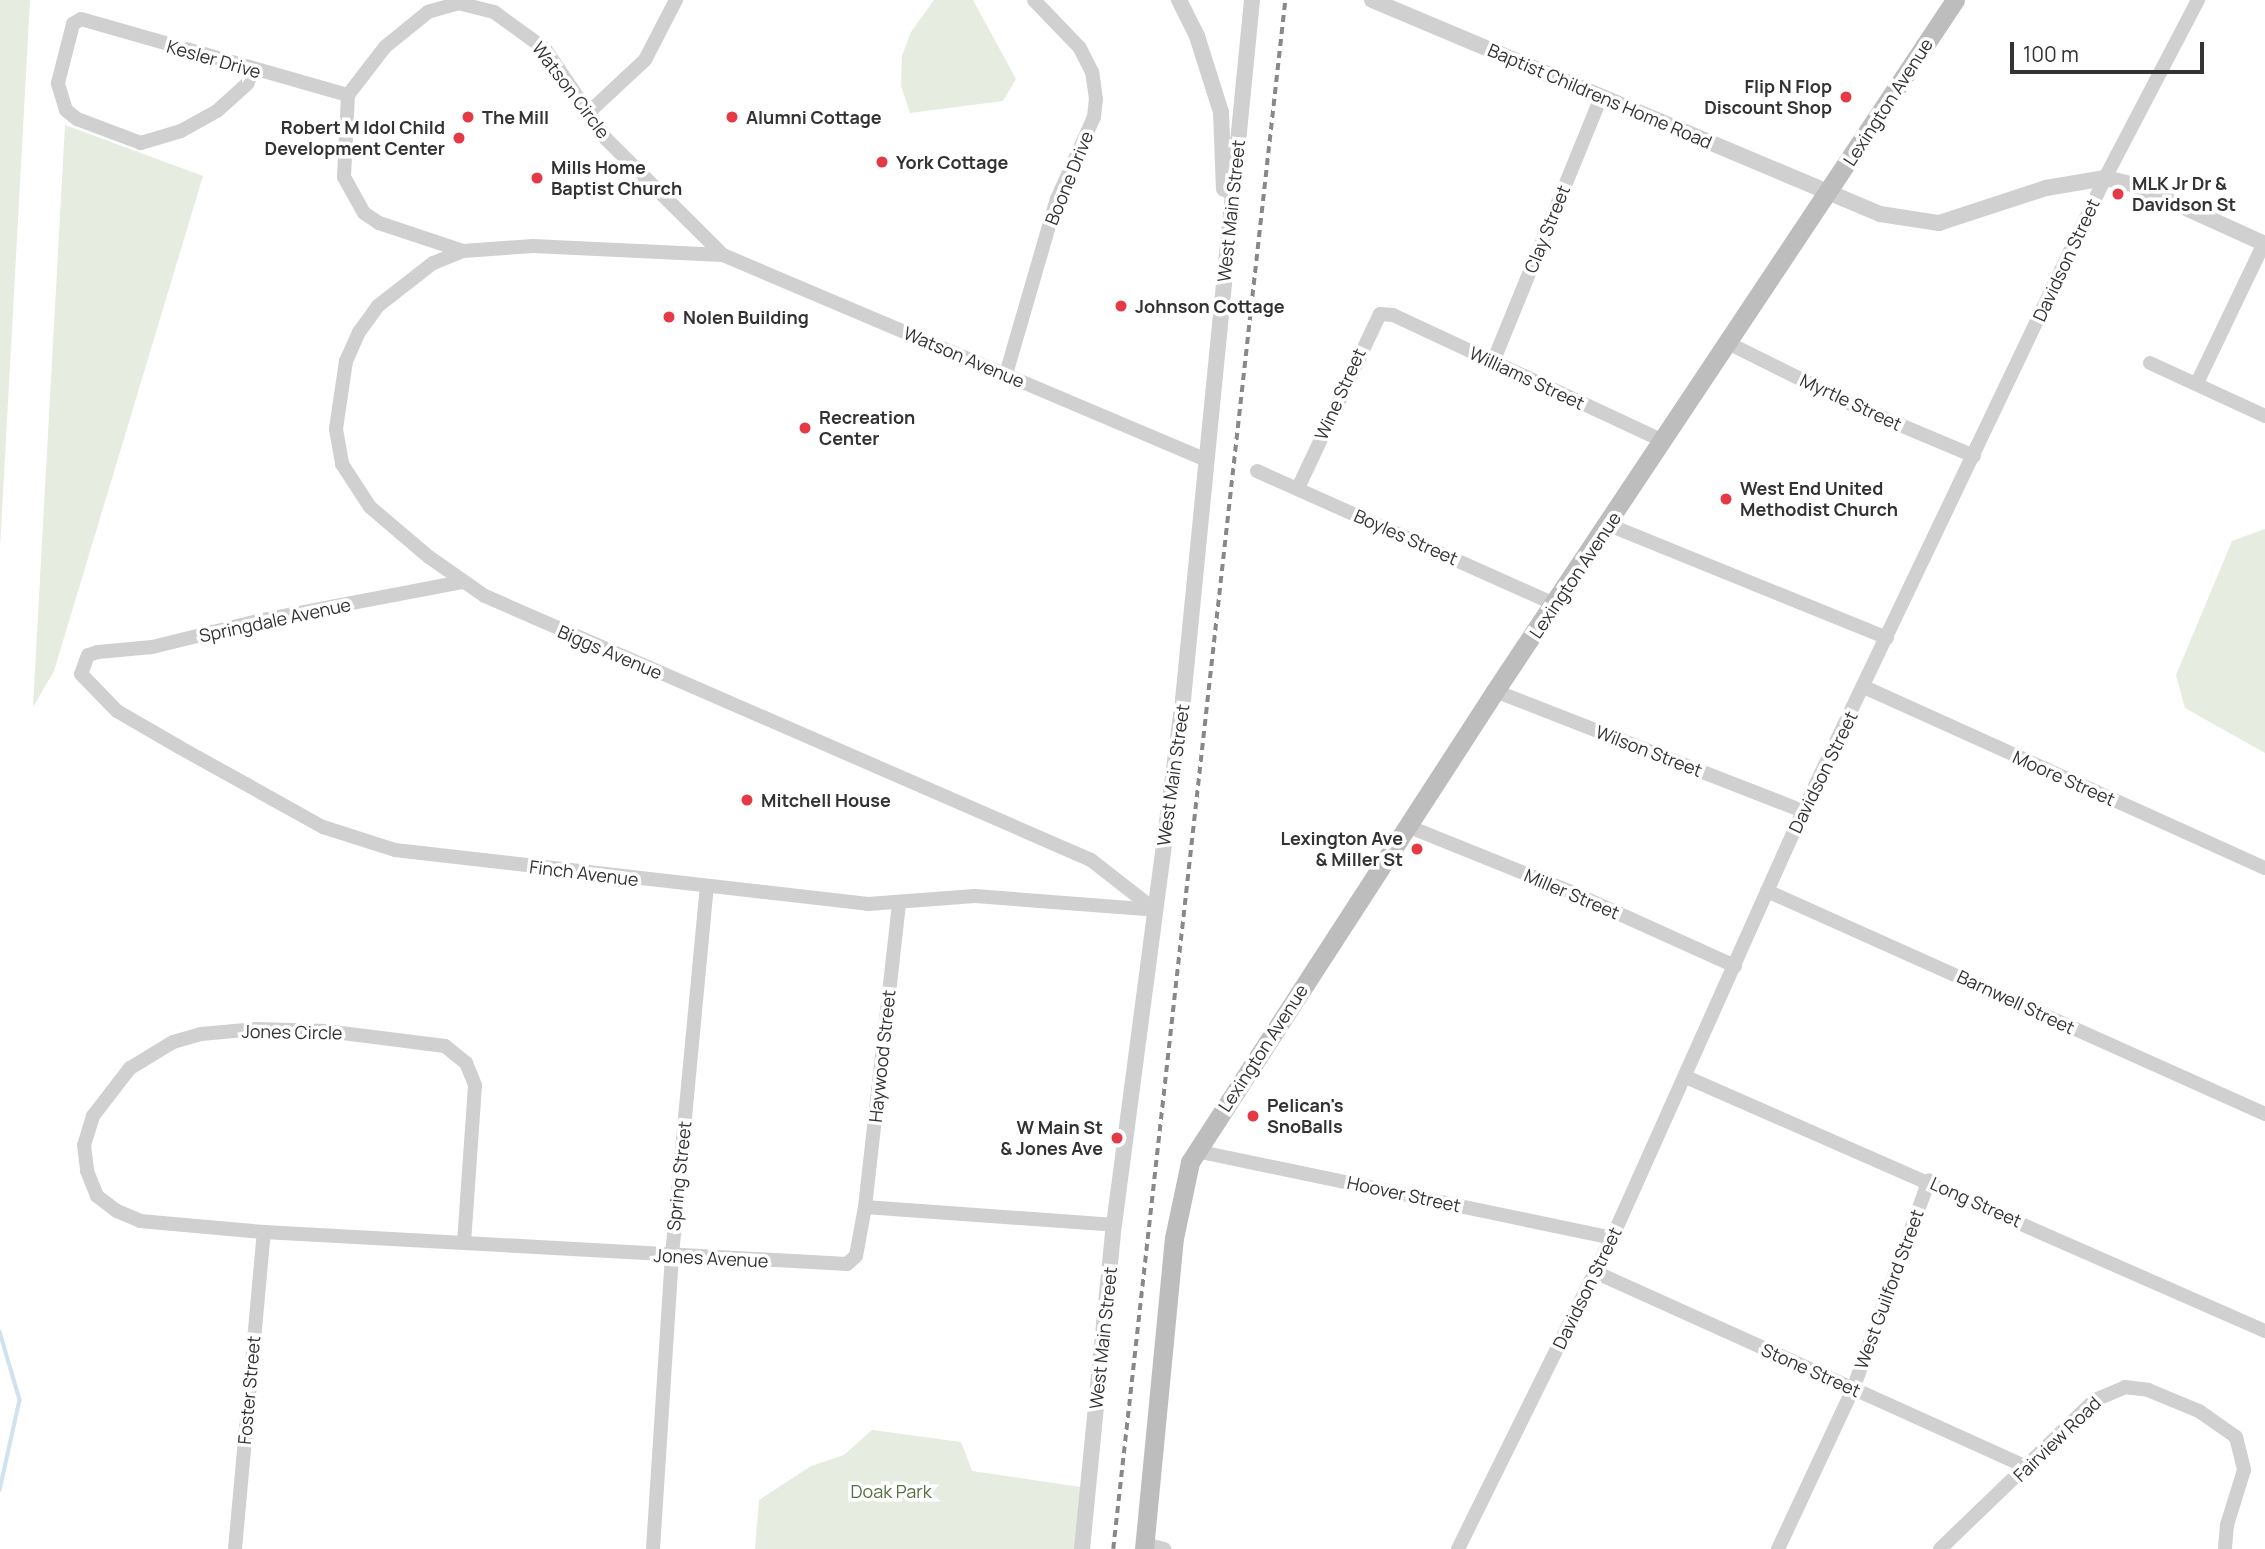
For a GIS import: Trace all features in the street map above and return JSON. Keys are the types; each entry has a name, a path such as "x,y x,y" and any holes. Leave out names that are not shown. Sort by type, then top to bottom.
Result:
{"main road":[{"name":"Lexington Avenue","path":"1196,1151 1495,691 1730,344 1955,0"},
{"path":"1144,1547 1174,1238 1184,1176 1196,1151"}],"street":[{"path":"587,114 645,60 676,0"},
{"name":"Boone Drive","path":"1006,374 1057,199 1094,117 1096,99 1092,72 1079,47 1034,0"},
{"path":"1179,0 1197,36 1221,112 1225,163 1221,306"},
{"name":"West Main Street","path":"1082,1549 1114,1225 1183,700 1252,0"},
{"name":"Baptist Childrens Home Road","path":"1372,0 1880,214 1939,223 2046,188 2105,178"},
{"name":"Davidson Street","path":"1458,1549 1612,1238 1803,811 1888,638 2105,178 2198,0"},
{"name":"Watson Circle","path":"348,95 385,47 428,12 459,2 497,6 545,49 606,139 723,255"},
{"name":"Kesler Drive","path":"253,71 247,84 217,111 181,131 141,144 124,140 78,119 66,110 58,83 73,24 81,19 253,71 348,95"},
{"path":"348,95 344,177 358,205 379,223 463,251 533,246 723,255"},
{"name":"Clay Street","path":"1493,362 1601,97"},
{"path":"2105,178 2135,185 2265,243 2197,383"},
{"name":"Biggs Avenue","path":"463,251 433,263 401,285 359,332 346,361 336,429 342,464 362,498 462,582 573,637 1091,860 1155,910"},
{"name":"Watson Avenue","path":"723,255 1205,458"},
{"name":"Wine Street","path":"1297,488 1371,324 1380,314 1393,315"},
{"name":"Williams Street","path":"1393,315 1662,441"},
{"name":"Myrtle Street","path":"1730,344 1856,406 1974,456"},
{"path":"2150,363 2265,416"},
{"name":"Boyles Street","path":"1257,471 1555,604"},
{"path":"1609,525 1888,638"},
{"name":"Springdale Avenue","path":"88,655 152,648 262,620 462,582"},
{"name":"Finch Avenue","path":"88,655 81,674 117,711 323,827 395,850 707,888 899,905 975,896 1155,910"},
{"name":"Moore Street","path":"1864,687 2265,868"},
{"name":"Wilson Street","path":"1495,691 1803,811"},
{"name":"Miller Street","path":"1407,826 1571,892 1735,966"},
{"name":"Spring Street","path":"653,1549 672,1255 707,888"},
{"name":"Barnwell Street","path":"1767,891 2265,1114"},
{"name":"Haywood Street","path":"865,1207 899,905"},
{"name":"Jones Circle","path":"264,1232 140,1221 117,1211 97,1196 87,1171 84,1145 93,1116 130,1068 173,1042 256,1029 409,1038 445,1046 466,1063 475,1085 464,1243"},
{"name":"Long Street","path":"1686,1077 1929,1181 2265,1331"},
{"name":"Hoover Street","path":"1196,1151 1612,1238"},
{"name":"West Guilford Street","path":"1778,1549 1853,1389 1929,1181"},
{"path":"865,1207 1114,1225"},
{"name":"Jones Avenue","path":"264,1232 847,1264 856,1256 865,1207"},
{"name":"Foster Street","path":"235,1549 264,1232"},
{"name":"Stone Street","path":"1595,1272 2028,1467"},
{"name":"Fairview Road","path":"1940,1549 2105,1393 2137,1388 2172,1399 2215,1419 2241,1447 2244,1470 2227,1525 2225,1549"},
{"path":"1144,1547 1164,1549"}],"green space":[{"path":"0,0 30,0 0,548"},
{"path":"934,0 973,0 1016,79 1003,101 910,113 901,86 902,56 911,32"},
{"path":"65,125 203,176 54,671 33,707"},
{"path":"2265,529 2265,753 2185,708 2176,675 2232,541"},
{"name":"Doak Park","path":"872,1430 961,1442 972,1471 1081,1487 1077,1549 755,1549 759,1500 811,1466 844,1455"}],"waterway":[{"path":"0,1332 20,1400 0,1490"}],"railway":[{"path":"1113,1549 1285,0"}],"place":[{"name":"Flip N Flop Discount Shop","path":"1846,97"},
{"name":"The Mill","path":"468,117"},
{"name":"Alumni Cottage","path":"732,117"},
{"name":"Robert M Idol Child Development Center","path":"459,138"},
{"name":"York Cottage","path":"882,162"},
{"name":"Mills Home Baptist Church","path":"537,178"},
{"name":"MLK Jr Dr & Davidson St","path":"2118,194"},
{"name":"Johnson Cottage","path":"1121,306"},
{"name":"Nolen Building","path":"669,317"},
{"name":"Recreation Center","path":"805,428"},
{"name":"West End United Methodist Church","path":"1726,499"},
{"name":"Mitchell House","path":"747,800"},
{"name":"Lexington Ave & Miller St","path":"1417,849"},
{"name":"Pelican's SnoBalls","path":"1253,1116"},
{"name":"W Main St & Jones Ave","path":"1117,1138"}]}
